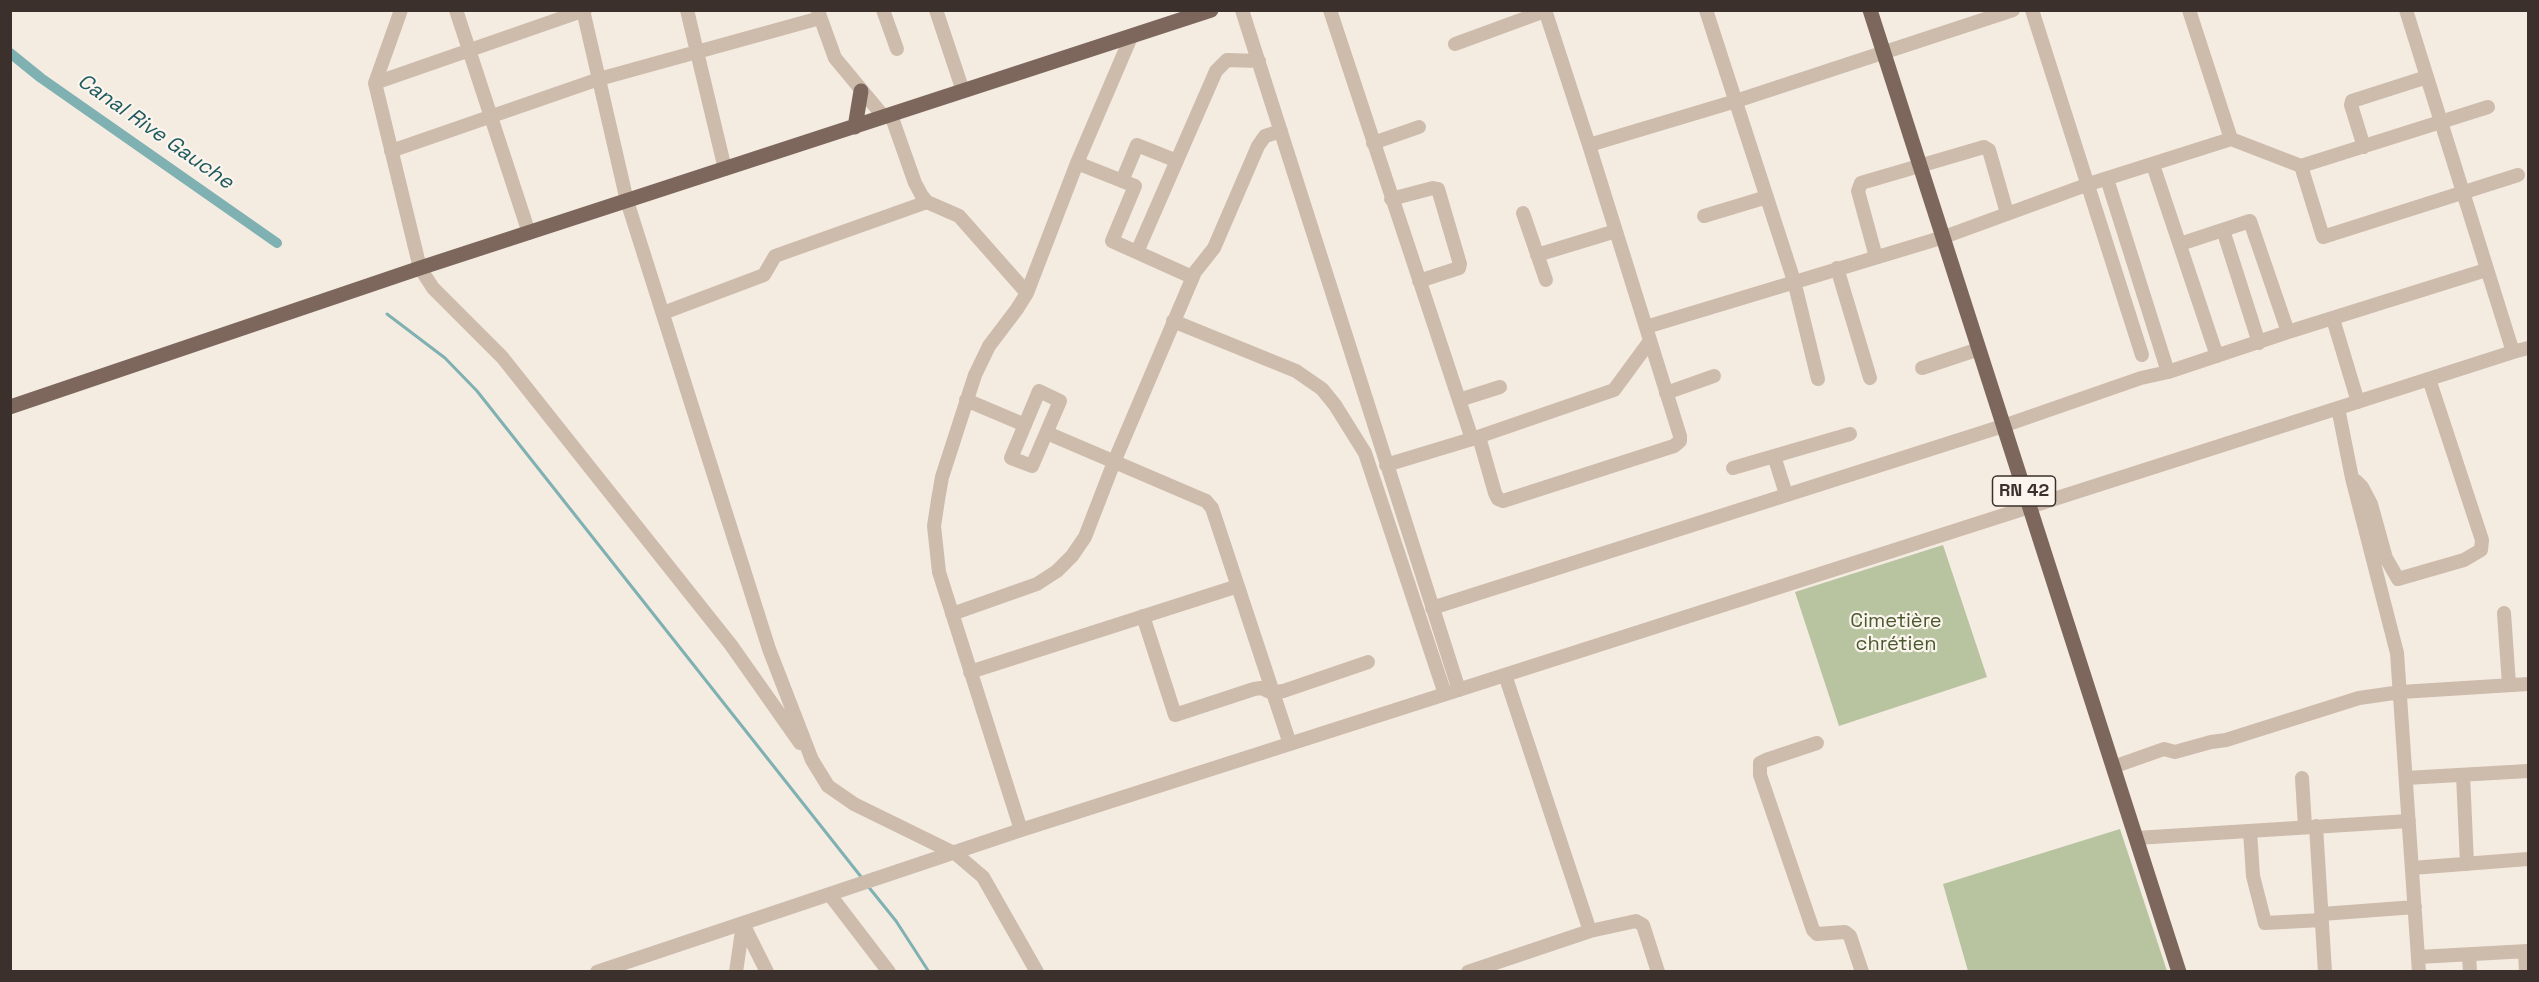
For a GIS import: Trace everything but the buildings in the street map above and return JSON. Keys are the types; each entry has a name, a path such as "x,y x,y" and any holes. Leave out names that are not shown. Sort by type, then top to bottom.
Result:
{"main road":[{"path":"10,407 420,268 1211,10"},
{"name":"RN 42","path":"1870,10 2179,972"},
{"path":"855,127 861,91"}],"street":[{"path":"401,10 375,83 420,268 433,288 502,357 709,617 812,759 828,786 854,804 956,854 983,877 1036,972"},
{"path":"456,10 529,233"},
{"path":"687,10 725,169"},
{"path":"883,10 897,49"},
{"path":"936,10 963,91"},
{"path":"1242,10 1459,690"},
{"path":"1330,10 1459,400 1495,493 1498,499 1503,501 1674,446 1680,441 1680,436 1545,11 1455,44"},
{"path":"1706,10 1794,281 1818,379"},
{"path":"1589,145 1736,101 2013,10"},
{"path":"2032,10 2142,355"},
{"path":"2189,10 2231,139"},
{"path":"2406,10 2513,352"},
{"path":"375,83 584,11 627,201 769,649 812,759"},
{"path":"391,151 599,79 696,53 819,14 835,58 861,91 887,116 918,190 927,202 959,216 1027,292"},
{"path":"1021,830 939,572 934,526 942,477 975,375 989,346 1027,292 1077,162 1131,37"},
{"path":"1137,252 1221,63 1227,60 1259,61"},
{"path":"2364,147 2351,105 2352,101 2427,76"},
{"path":"1646,327 1944,237 2089,184 2231,139 2301,166 2488,107"},
{"path":"1373,143 1419,127"},
{"path":"952,614 1037,584 1057,571 1072,556 1085,537 1192,277 1214,248 1258,146 1265,136 1281,131"},
{"path":"1122,181 1137,145 1177,161"},
{"path":"1876,257 1858,191 1861,183 1984,147 1989,150 2007,213"},
{"path":"1077,162 1135,186 1113,241 1192,277"},
{"path":"2153,165 2217,356"},
{"path":"2301,166 2323,237 2518,175"},
{"path":"2107,179 2168,372"},
{"path":"1391,199 1433,188 1438,189 1461,264 1459,268 1419,281"},
{"path":"1704,216 1767,197"},
{"path":"663,312 764,275 775,256 927,202"},
{"path":"1523,213 1546,280"},
{"path":"2180,244 2250,221 2288,332"},
{"path":"2223,230 2259,343"},
{"path":"1537,255 1616,231"},
{"path":"1837,268 1870,378"},
{"path":"1432,608 2003,426 2133,381 2168,372 2486,270"},
{"path":"2333,319 2358,402"},
{"path":"1173,321 1296,371 1311,379 1335,405 1365,453 1445,694"},
{"path":"1386,465 1475,438 1614,390 1650,341"},
{"path":"597,972 630,966 743,924 956,854 1021,830 2529,348"},
{"path":"1922,368 1979,349"},
{"path":"1666,393 1714,376"},
{"path":"2352,478 2362,487 2372,504 2386,558 2398,579 2463,560 2481,550 2482,540 2430,379"},
{"path":"1459,400 1500,387"},
{"path":"1039,392 1060,401 1032,466 1011,458 1025,425 1039,392"},
{"path":"966,400 1025,425"},
{"path":"2338,408 2352,478 2397,653 2418,964 2469,955 2527,952 2526,972"},
{"path":"1047,433 1206,501 1216,516 1290,744"},
{"path":"1733,468 1850,434"},
{"path":"1774,456 1786,494"},
{"path":"970,672 1238,586"},
{"path":"2504,612 2509,685"},
{"path":"1143,616 1175,715 1254,689 1261,688 1272,693 1283,692 1368,662"},
{"path":"1505,675 1590,931"},
{"path":"2113,767 2164,749 2175,752 2226,740 2359,698 2401,692 2529,684"},
{"path":"1816,743 1766,760 1761,763 1760,775 1813,930 1817,934 1845,932 1850,936 1862,972"},
{"path":"2406,778 2529,771"},
{"path":"2463,775 2467,864"},
{"path":"2302,778 2322,917 2325,972"},
{"path":"2136,838 2409,821"},
{"path":"2250,831 2253,876 2265,923 2415,907"},
{"path":"2412,868 2529,859"},
{"path":"830,896 889,972"},
{"path":"1468,972 1590,931 1636,921 1643,925 1658,972"},
{"path":"735,972 743,924"},
{"path":"743,924 767,972"},
{"path":"2469,955 2470,972"}],"green space":[{"name":"Cimetière chrétien","path":"1943,545 1987,677 1839,726 1795,592"},
{"path":"2120,829 2167,971 1968,971 1943,884"}],"waterway":[{"name":"Canal Rive Gauche","path":"10,53 41,78 277,243"},
{"path":"387,314 445,358 477,391 862,878"},
{"path":"867,885 896,921 929,972"}]}
